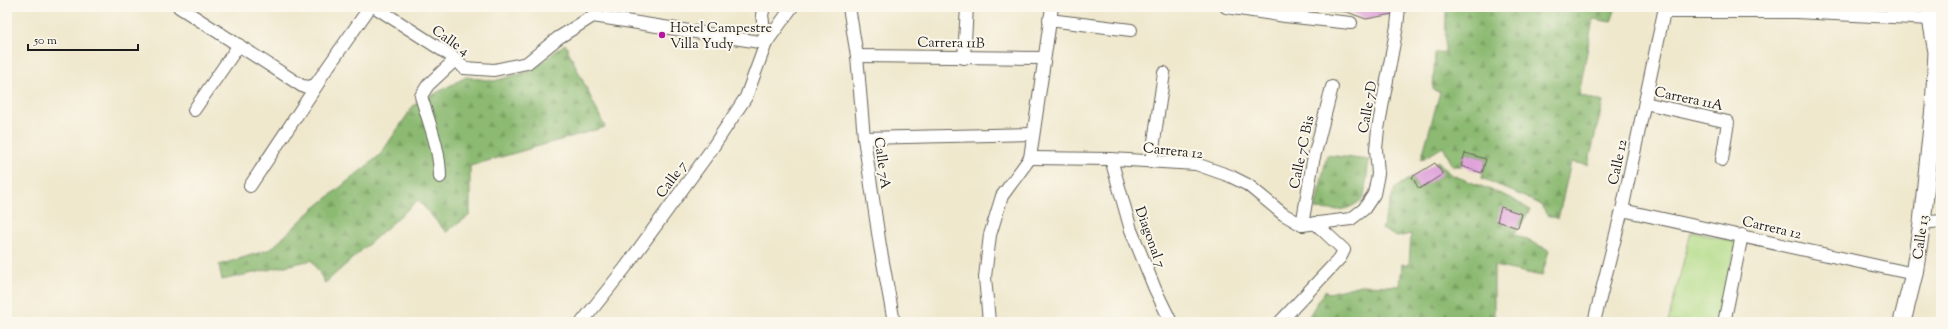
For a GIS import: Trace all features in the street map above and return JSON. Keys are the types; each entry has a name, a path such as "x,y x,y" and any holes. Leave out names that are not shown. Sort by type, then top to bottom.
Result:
{"main road":[{"name":"Calle 13","path":"1902,322 1914,274 1938,106 1939,52 1934,21"}],"street":[{"path":"179,7 302,86 310,87 316,84 370,7"},
{"path":"250,186 370,7"},
{"name":"Calle 4","path":"375,7 456,59 464,68 494,70 527,63 558,38 593,16 766,43"},
{"path":"764,7 762,15 766,43"},
{"path":"766,43 792,7"},
{"name":"Calle 7A","path":"849,7 857,56 864,138 880,246 894,322"},
{"path":"964,58 967,7"},
{"path":"989,322 985,278 990,235 1002,196 1030,158 1052,7"},
{"path":"1226,7 1285,12 1351,23"},
{"name":"Calle 7D","path":"1315,223 1351,219 1364,208 1374,194 1378,174 1376,150 1378,129 1397,26 1399,7"},
{"path":"1665,10 1796,12 1934,21"},
{"name":"Calle 12","path":"1594,322 1622,210 1665,10"},
{"path":"1050,20 1131,30"},
{"name":"Calle 7","path":"582,322 625,268 711,150 746,97 766,43"},
{"path":"194,110 239,45"},
{"name":"Carrera 11B","path":"857,56 1044,58"},
{"path":"440,177 440,163 421,96 428,85 456,59"},
{"path":"1151,162 1164,73"},
{"name":"Calle 7C Bis","path":"1302,225 1313,161 1332,87"},
{"name":"Carrera 11A","path":"1645,103 1728,122 1722,160"},
{"path":"864,138 1033,134"},
{"name":"Carrera 12","path":"1030,158 1111,159 1196,164 1230,176 1248,185 1283,214 1302,225"},
{"name":"Diagonal 7","path":"1111,159 1131,230 1155,289 1171,322"},
{"name":"Carrera 12","path":"1622,210 1914,274"},
{"path":"1922,223 1941,220"},
{"path":"1280,322 1340,258 1344,250 1315,223 1302,225"},
{"path":"1725,318 1742,236"}],"green space":[{"path":"1446,7 1535,7 1556,13 1557,7 1616,7 1611,22 1593,19 1579,95 1603,102 1588,165 1571,162 1558,219 1547,215 1540,204 1482,178 1486,159 1465,153 1461,166 1453,166 1443,147 1421,160 1440,92 1433,90 1435,53 1445,52"},
{"path":"565,44 605,127 470,166 470,215 446,232 418,200 325,283 312,260 222,280 219,265 271,249 311,211 380,155 414,105 466,77 494,81 531,71"},
{"path":"1327,155 1369,160 1364,198 1352,206 1341,210 1315,209"},
{"path":"1438,161 1450,174 1511,198 1530,210 1514,234 1549,250 1542,276 1494,266 1494,322 1415,322 1388,318 1387,322 1343,322 1326,318 1325,322 1305,322 1325,291 1329,293 1361,285 1400,286 1402,264 1409,265 1411,234 1397,237 1382,229 1395,188 1412,177 1419,189 1442,174 1435,163"},
{"path":"1691,232 1737,242 1716,322 1668,322"}],"building":[{"path":"1304,7 1397,7 1398,13 1366,19 1347,12"},
{"path":"1465,153 1486,159 1482,173 1461,166"},
{"path":"1435,163 1443,174 1419,189 1412,177"},
{"path":"1501,207 1522,214 1518,228 1497,221"}],"place":[{"name":"Hotel Campestre Villa Yudy","path":"662,35"}]}
